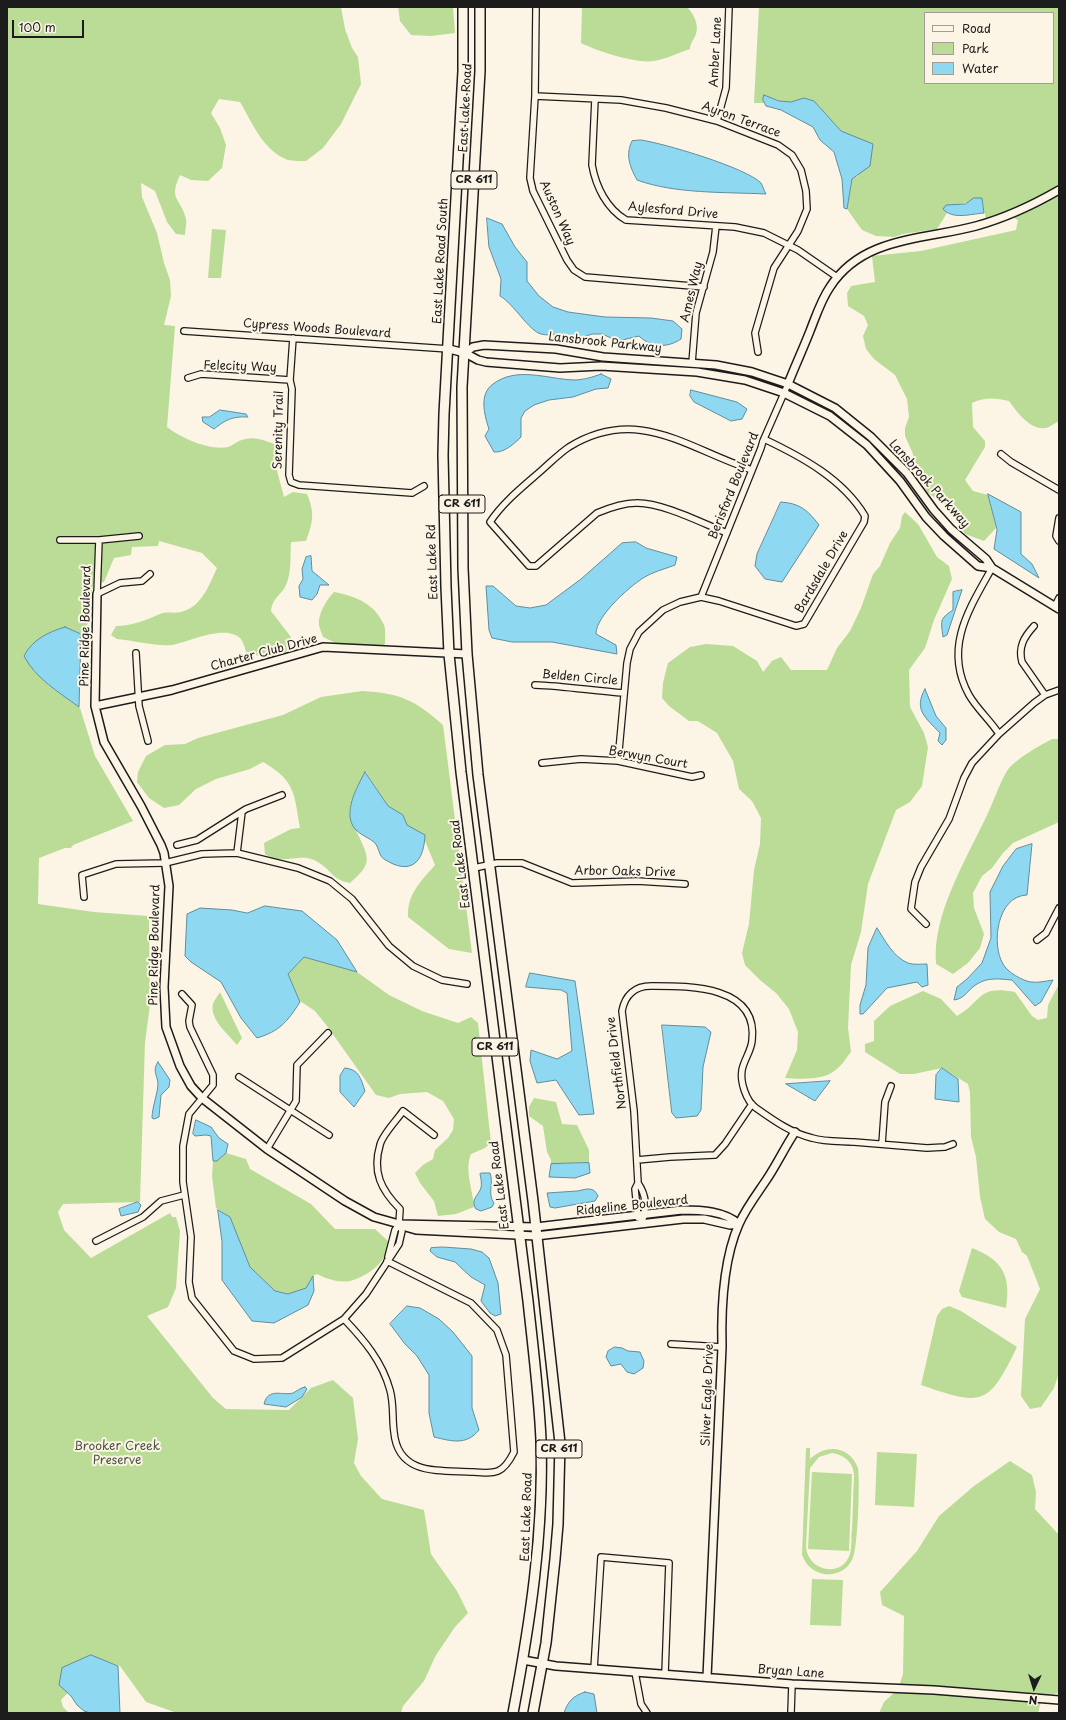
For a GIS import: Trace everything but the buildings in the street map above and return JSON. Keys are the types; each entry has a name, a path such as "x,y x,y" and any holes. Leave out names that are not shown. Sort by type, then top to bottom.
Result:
{"main road":[{"name":"East Lake Road South","path":"449,349 463,71 464,7"},
{"name":"East Lake Road","path":"465,353 480,71 480,7"},
{"name":"East Lake Rd","path":"449,349 443,455 445,566 449,654"},
{"name":"CR 611","path":"465,353 462,387 462,534 467,654 478,775 536,1231 560,1442 558,1524 546,1643 533,1713"},
{"name":"East Lake Road","path":"449,654 536,1376 541,1441 538,1554 533,1600 513,1713"}],"street":[{"name":"Auston Way","path":"536,7 535,96 530,178 533,191 567,260 574,270 585,277 704,287"},
{"name":"Amber Lane","path":"717,121 726,88 729,7"},
{"name":"Ayron Terrace","path":"535,96 621,100 666,108 717,121 778,145 792,155 801,170 806,191 807,209 798,231 774,268 755,333 758,352"},
{"name":"Aylesford Drive","path":"595,99 592,165 594,174 608,206 615,214 626,220 735,227 764,233 812,259 837,277"},
{"path":"788,384 818,309 830,287 837,277 858,258 883,245 906,239 962,230 996,220 1034,204 1059,190"},
{"name":"Ames Way","path":"692,363 696,313 713,252 716,226"},
{"name":"Cypress Woods Boulevard","path":"184,331 449,349"},
{"name":"Serenity Trail","path":"293,338 290,380 292,389 289,475 292,482 299,485 412,493 424,486"},
{"name":"Lansbrook Parkway","path":"992,568 986,559 951,529 934,510 907,473 871,437 835,408 788,384 740,369 692,363 603,356 556,349 484,345 473,347 465,353 478,360 486,362 560,368 601,366 711,374 756,383 784,393 830,416 867,445 900,481 926,516 944,536 978,566 992,568 1057,607"},
{"path":"449,349 465,353"},
{"name":"Felecity Way","path":"188,378 201,374 290,380"},
{"name":"Berisford Boulevard","path":"702,597 764,439 788,384"},
{"path":"727,533 653,504 630,503 609,508 597,513 536,566 529,566 490,522 507,501 567,448 595,434 617,429 652,431 752,470"},
{"name":"Bardsdale Drive","path":"618,761 624,692 630,649 638,632 663,610 680,602 702,597 796,626 804,624 864,522 865,516 848,494 819,468 764,439"},
{"path":"1001,454 1011,462 1059,490"},
{"path":"1059,518 1056,536 1059,541"},
{"path":"60,540 99,540 138,536"},
{"name":"Pine Ridge Boulevard","path":"99,540 95,706 104,742 161,844 169,886 164,987 166,1027 180,1066 191,1086 202,1098 267,1149 345,1201 374,1217 416,1230 536,1231"},
{"path":"992,568 967,614 959,640 958,655 962,679 970,696 999,734"},
{"path":"97,594 120,583 142,581 150,574"},
{"path":"1057,607 1059,598"},
{"path":"1034,626 1022,645 1020,657 1045,695"},
{"name":"Charter Club Drive","path":"95,706 172,690 323,647 467,654"},
{"path":"136,654 140,696 139,706 148,741"},
{"name":"Belden Circle","path":"535,685 565,686 588,690 624,692"},
{"path":"926,924 911,909 915,882 949,819 964,778 972,763 999,734 1045,695 1059,690"},
{"name":"Berwyn Court","path":"542,763 581,759 618,761 692,777 701,774"},
{"path":"177,845 197,840 242,812 282,795"},
{"path":"237,853 242,812"},
{"path":"84,897 82,874 116,864 165,863 202,854 237,853 298,868 330,881 352,899 389,946 413,966 442,980 467,984"},
{"name":"Arbor Oaks Drive","path":"474,868 490,866 497,863 522,863 572,883 637,881 685,884"},
{"path":"1037,940 1046,933 1059,908"},
{"name":"Northfield Drive","path":"641,1224 637,1215 635,1189 638,1183 634,1111 622,1011 626,999 631,992 644,986 664,986 719,992 735,999 748,1012 752,1030 752,1042 742,1070 743,1087 752,1104 786,1128 812,1139 927,1148 945,1147 953,1144"},
{"path":"182,994 192,1005 189,1021 190,1027 213,1075 213,1085 187,1120 182,1168 190,1237 189,1282 192,1298 234,1351 254,1359 282,1358 344,1319 366,1294 399,1244 402,1231 399,1224 400,1209 388,1197 379,1182 378,1160 380,1144 403,1111 434,1135"},
{"path":"267,1149 296,1101 297,1065 328,1034"},
{"path":"239,1077 329,1135"},
{"path":"882,1144 885,1102 891,1086"},
{"path":"637,1160 670,1156 715,1154 725,1144 752,1104"},
{"name":"Silver Eagle Drive","path":"707,1677 722,1347 721,1304 729,1261 739,1224 757,1192 795,1132"},
{"name":"Northfield Drive","path":"638,1183 644,1191 645,1214 641,1224"},
{"path":"96,1241 143,1217 161,1201 184,1195"},
{"name":"Ridgeline Boulevard","path":"536,1231 637,1215 682,1210 705,1210 732,1217 739,1224"},
{"name":"Ridgeline Boulevard","path":"536,1231 641,1224 683,1219 704,1220 730,1225 739,1224"},
{"path":"344,1319 366,1343 381,1366 390,1390 396,1447 403,1458 425,1469 491,1474 502,1470 514,1452 506,1355 497,1330 471,1303 387,1261"},
{"path":"671,1344 722,1347"},
{"path":"594,1669 601,1557 669,1562 665,1674"},
{"name":"Bryan Lane","path":"523,1660 556,1666 792,1684 934,1690 1059,1700"},
{"path":"635,1672 639,1698 647,1713"},
{"path":"791,1713 792,1684"}],"green space":[{"name":"Brooker Creek Preserve","path":"7,7 341,7 345,29 352,48 358,57 361,84 341,124 323,148 306,161 288,160 279,156 259,135 240,102 219,99 211,113 220,128 226,145 222,168 208,181 191,180 180,175 175,189 175,194 186,219 185,235 176,234 167,222 155,191 141,183 142,197 157,233 164,263 170,280 171,296 164,325 175,326 167,427 196,443 213,447 228,447 249,438 267,441 277,445 278,462 276,467 284,497 293,492 307,494 312,512 312,523 306,541 291,542 289,576 285,587 274,601 271,611 291,637 288,649 280,656 268,657 246,652 240,638 233,634 225,633 206,635 172,645 117,639 111,635 116,626 133,624 163,613 178,613 188,609 200,600 208,588 217,568 202,553 159,541 158,546 132,547 131,555 114,558 104,582 93,584 89,622 81,634 65,627 47,634 33,670 48,684 80,708 95,756 133,821 73,845 71,848 65,848 39,858 38,904 94,912 148,916 149,921 150,1005 145,1042 140,1202 63,1204 58,1212 64,1230 91,1258 170,1213 172,1217 176,1217 180,1231 176,1288 168,1307 147,1316 213,1398 226,1409 289,1410 311,1388 333,1380 353,1398 358,1439 354,1463 361,1476 382,1499 424,1510 431,1554 457,1591 468,1613 455,1627 436,1655 424,1681 403,1706 401,1713 177,1713 146,1702 120,1666 100,1659 61,1700 63,1707 69,1713 7,1713"},
{"path":"398,7 453,7 455,33 431,36 411,35 400,21"},
{"path":"582,7 687,7 695,20 697,31 690,49 654,61 637,61 627,59 597,50 581,43"},
{"path":"759,7 1059,7 1059,187 1033,201 986,220 982,198 943,209 947,213 937,229 903,234 894,237 876,236 862,230 847,209 852,179 858,176 853,137 841,131 814,101 804,98 791,102 779,101 773,98 763,100 764,103 754,103"},
{"path":"1059,193 1059,421 1048,427 1039,428 1024,419 1009,401 990,399 972,403 973,427 985,441 985,447 965,480 973,491 988,495 996,528 984,541 965,534 955,516 944,504 927,492 913,463 913,454 905,436 905,428 909,417 907,399 895,375 874,359 866,349 863,336 868,325 864,316 848,306 847,293 851,286 875,282 872,256 921,251 1016,230 1018,220 1012,217"},
{"path":"212,229 226,230 221,278 208,278"},
{"path":"905,512 918,524 937,557 949,566 952,579 934,620 925,648 909,670 910,707 924,733 928,747 922,786 910,802 896,810 868,884 861,932 851,965 848,1028 851,1052 834,1072 828,1075 814,1078 785,1078 797,1050 798,1032 789,1009 776,993 745,965 742,953 749,924 754,870 760,844 761,818 752,801 739,789 733,761 717,733 698,721 689,721 669,706 662,698 663,683 668,663 690,647 706,644 733,646 757,661 763,672 772,661 781,657 791,670 827,670 837,648 850,631 861,608 873,574 880,566 890,543 900,528 902,516"},
{"path":"334,592 350,596 370,606 385,627 385,644 380,648 342,646 323,637 319,626 321,611"},
{"path":"362,691 387,694 406,699 424,709 443,725 472,953 449,949 408,917 408,909 412,895 420,882 435,865 425,841 425,835 407,825 403,815 388,806 366,772 355,793 351,805 350,815 364,847 367,859 363,869 350,883 334,876 324,866 314,860 308,858 277,859 265,854 264,843 291,829 300,828 292,789 282,776 263,762 250,769 216,779 196,789 179,805 164,808 149,798 137,782 138,772 146,756 165,745 185,744 198,738 283,715 321,697"},
{"path":"1052,739 1059,739 1059,822 1013,843 1003,853 992,868 982,876 973,893 974,908 984,934 980,948 968,963 953,974 936,964 936,945 939,926 952,888 990,810 1001,781 1007,771 1021,757"},
{"path":"304,957 357,972 389,995 422,1011 458,1023 471,1017 478,1023 491,1143 485,1148 471,1154 469,1160 468,1167 474,1207 456,1214 438,1216 434,1201 420,1183 415,1173 423,1165 433,1159 435,1150 448,1138 453,1130 454,1119 443,1101 427,1092 400,1094 389,1098 376,1095 315,1011 300,1001 288,974"},
{"path":"1059,984 1059,1373 1054,1388 1041,1407 1030,1409 1021,1396 1025,1319 1040,1289 1027,1256 1022,1252 1016,1239 999,1232 985,1219 980,1197 976,1157 971,1137 970,1092 968,1084 942,1068 914,1074 900,1074 865,1052 865,1044 874,1041 874,1021 890,1006 923,991 941,999 957,1016 987,993 1003,990 1015,992 1032,1016 1038,1020 1047,1018 1048,1005"},
{"path":"220,992 242,1038 237,1045 220,1026 214,1015 213,1004"},
{"path":"534,1098 556,1102 562,1124 577,1125 589,1150 589,1163 551,1164 551,1160 547,1152 543,1126 529,1116 529,1107"},
{"path":"226,1153 246,1159 250,1169 311,1204 335,1229 375,1229 389,1242 388,1249 381,1262 364,1276 350,1281 333,1280 317,1274 313,1276 306,1288 288,1294 275,1291 250,1267 230,1217 216,1208 212,1176 213,1161 217,1161"},
{"path":"972,1248 991,1258 1002,1270 1006,1278 1007,1287 1006,1308 962,1297 959,1291"},
{"path":"949,1306 961,1311 1017,1347 998,1381 990,1391 981,1396 971,1398 958,1396 921,1385 937,1316 942,1309"},
{"path":"806,1448 810,1448 810,1459 816,1454 830,1449 844,1451 854,1461 858,1468 859,1475 856,1543 852,1560 847,1567 840,1572 824,1574 816,1572 810,1568 802,1555","holes":["832,1453 848,1460 854,1471 851,1548 846,1562 840,1567 825,1569 812,1561 808,1555 806,1546 810,1468 819,1457"]},
{"path":"877,1452 917,1454 914,1507 875,1505"},
{"path":"1010,1461 1032,1475 1036,1492 1035,1509 1059,1535 1059,1693 1043,1696 899,1686 903,1674 904,1616 882,1605 880,1592 917,1551 939,1516 974,1486"},
{"path":"812,1472 852,1474 849,1551 808,1549"},
{"path":"812,1579 843,1580 841,1626 810,1625"},
{"path":"896,1691 1041,1701 1038,1713 879,1713 884,1702"}],"water":[{"path":"764,95 779,101 791,102 804,98 814,101 841,131 873,144 870,166 852,179 847,209 844,208 842,179 834,152 820,140 813,127 781,110 766,106 763,100"},
{"path":"641,140 685,151 739,170 761,183 766,194 684,190 652,185 637,180 630,166 629,151 632,141"},
{"path":"974,198 982,198 984,213 957,215 943,209 946,205 965,204"},
{"path":"487,218 502,224 515,247 527,262 527,281 539,296 553,307 568,312 605,317 651,318 673,321 682,329 681,339 671,344 654,345 639,336 618,341 602,334 592,334 580,338 569,338 559,334 545,335 536,332 526,323 511,305 500,296 501,279 489,247"},
{"path":"601,374 611,379 608,388 596,389 573,397 549,400 534,405 525,411 521,418 521,437 505,450 494,452 485,436 489,429 484,411 484,399 486,393 493,384 502,379 522,375 574,380"},
{"path":"691,390 737,402 747,409 742,419 731,421 694,402 690,396"},
{"path":"220,410 246,414 248,417 230,419 214,429 203,422 202,417 209,417"},
{"path":"988,494 1021,512 1021,554 1032,564 1039,578 994,549 997,530"},
{"path":"781,502 793,504 803,508 819,525 782,582 765,579 755,566 757,554"},
{"path":"636,542 646,548 677,557 675,565 654,572 629,588 601,619 597,627 596,634 616,645 617,654 552,642 512,642 492,638 489,630 486,586 493,586 516,606 530,608 546,605 581,579 622,543"},
{"path":"311,556 312,571 329,585 320,585 317,594 312,600 300,597 299,586 303,579 302,569 306,557"},
{"path":"962,590 947,635 943,637 942,621 945,616 953,610 953,592"},
{"path":"65,627 81,634 79,707 56,691 41,678 24,656 31,645 41,637"},
{"path":"925,689 936,716 946,728 946,740 942,745 938,741 940,733 926,718 921,708 920,703"},
{"path":"365,772 388,806 403,815 407,825 425,835 422,853 414,864 401,866 384,859 375,843 357,831 351,823 350,808 352,800"},
{"path":"1032,844 1027,895 1017,897 1009,903 1003,912 999,922 997,945 1003,964 1016,976 1031,982 1053,980 1041,1002 1035,1006 1012,980 1003,979 985,980 974,986 961,998 954,1000 957,987 982,963 991,938 990,892 1003,866 1016,849"},
{"path":"265,906 302,911 337,940 357,972 304,957 288,974 300,1002 282,1025 272,1032 257,1038 241,1018 221,982 191,962 185,956 187,914 200,908 232,910 247,913"},
{"path":"877,928 890,948 898,957 912,964 927,964 928,985 922,987 917,982 887,988 863,1014 860,1014 860,1005 866,985 868,948"},
{"path":"530,973 575,981 594,1114 579,1115 556,1080 537,1083 530,1061 531,1050 557,1059 572,1051 567,993 561,990 526,987"},
{"path":"662,1025 705,1027 711,1032 703,1067 701,1110 697,1116 676,1118 672,1113"},
{"path":"158,1062 170,1080 169,1087 161,1095 159,1117 154,1119 152,1118 152,1114 158,1083 155,1068"},
{"path":"345,1068 353,1070 359,1075 365,1091 354,1107 340,1092 340,1076"},
{"path":"942,1068 958,1079 959,1102 935,1099 936,1075"},
{"path":"830,1081 815,1101 786,1084"},
{"path":"196,1120 211,1127 219,1138 228,1144 226,1153 217,1161 213,1161 211,1136 195,1136 193,1134"},
{"path":"589,1163 590,1173 575,1178 549,1177 551,1164"},
{"path":"490,1173 491,1196 494,1203 492,1207 481,1211 476,1209 474,1206 474,1201 481,1188 480,1174"},
{"path":"587,1189 596,1192 598,1196 595,1201 555,1208 550,1207 547,1193"},
{"path":"138,1202 141,1205 138,1212 121,1216 119,1209"},
{"path":"218,1210 230,1217 250,1267 275,1291 288,1294 306,1288 313,1276 314,1291 308,1305 274,1323 252,1321 222,1280 222,1242"},
{"path":"443,1247 471,1249 482,1252 489,1258 498,1283 501,1314 495,1316 490,1313 481,1301 485,1285 471,1277 455,1262 437,1257 430,1251 431,1248"},
{"path":"407,1306 420,1308 439,1319 453,1332 472,1356 472,1408 479,1430 469,1438 452,1441 434,1437 429,1413 429,1375 417,1356 405,1344 390,1324"},
{"path":"615,1347 628,1351 640,1352 644,1361 643,1368 634,1374 627,1372 621,1364 611,1366 606,1357 608,1351"},
{"path":"305,1387 307,1389 302,1397 286,1407 264,1404 266,1399 272,1394 289,1394"},
{"path":"91,1655 118,1666 120,1713 90,1713 84,1711 59,1685 62,1668"},
{"path":"585,1692 594,1694 597,1713 564,1713 567,1705 577,1695"}]}
